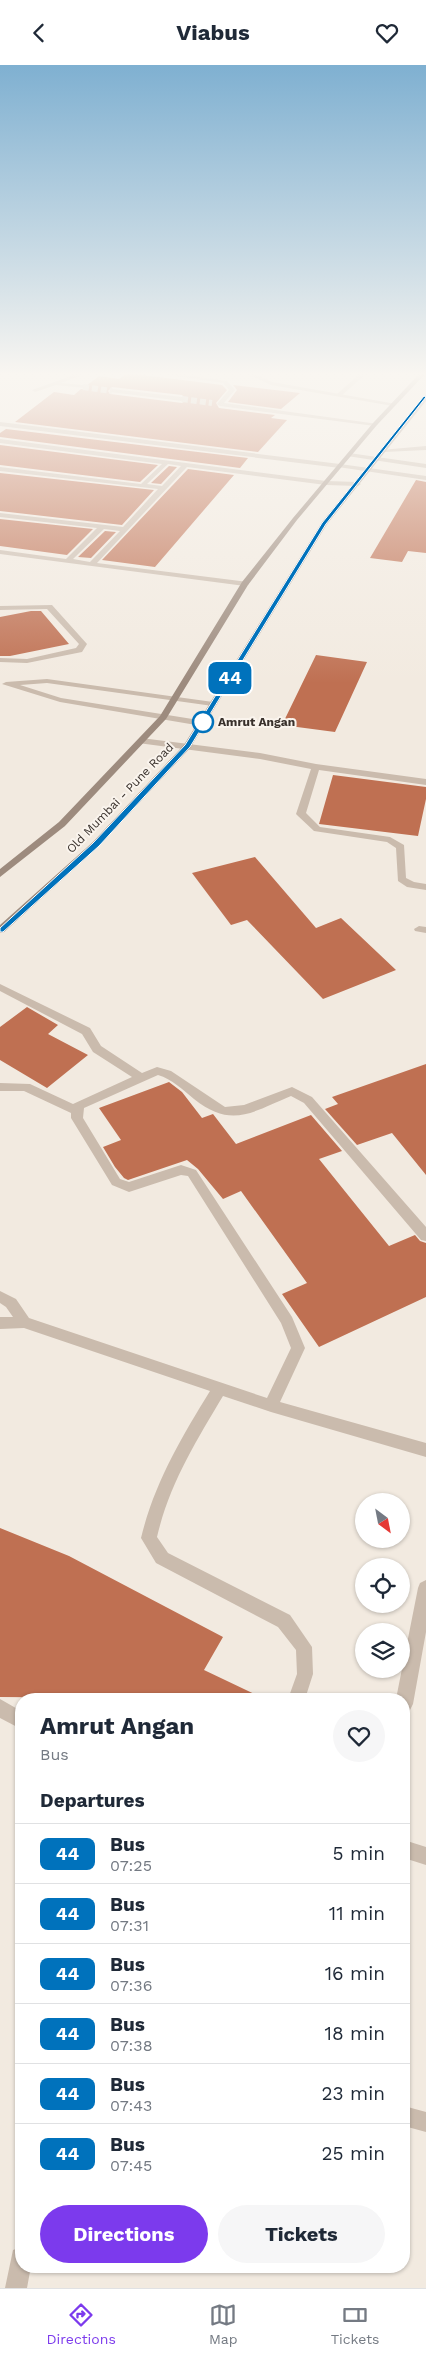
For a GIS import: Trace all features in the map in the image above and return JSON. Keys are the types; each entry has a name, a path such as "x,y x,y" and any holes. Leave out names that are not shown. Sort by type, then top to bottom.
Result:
{"main road":[{"name":"Old Mumbai - Pune Road","path":"0,874 62,824 163,717 245,584 332,476"},
{"name":"Old Mumbai - Pune Road","path":"0,930 96,844 187,746 324,523 364,476"}],"street":[{"path":"56,476 162,488"},
{"path":"142,486 153,476"},
{"path":"92,564 174,476"},
{"path":"269,476 326,483 358,484"},
{"path":"410,476 426,478"},
{"path":"0,515 124,529"},
{"path":"68,561 102,527"},
{"path":"0,552 245,584"},
{"path":"0,608 49,607 83,644 79,650 27,661 0,660"},
{"path":"3,684 47,681 213,704"},
{"path":"3,684 60,700 202,723"},
{"path":"141,741 260,756 316,767 426,782"},
{"path":"316,767 301,814 317,829 390,840 401,847 401,879 411,885 426,887"},
{"path":"0,987 86,1031 97,1049 142,1078"},
{"path":"271,1406 298,1348 287,1321 192,1173 181,1170 129,1187 116,1183 77,1118 78,1106 157,1071 168,1072 213,1107 232,1113 292,1091 308,1100 426,1236"},
{"path":"0,1087 26,1087 77,1111"},
{"path":"0,1297 11,1303 24,1322"},
{"path":"0,1323 24,1322 271,1406 426,1450"},
{"path":"219,1389 172,1468 154,1514 149,1538 162,1558 284,1621 304,1647 305,1674 298,1693"},
{"path":"406,1693 424,1613 426,1588"},
{"path":"0,1708 15,1717"},
{"path":"410,1851 426,1856"},
{"path":"410,2119 426,2123"},
{"path":"16,2288 18,2273"}],"building":[{"path":"0,476 25,476 154,490 122,525 0,511"},
{"path":"88,476 147,476 140,482"},
{"path":"159,476 169,476 161,484 151,483"},
{"path":"182,476 233,476 155,567 102,560"},
{"path":"416,480 426,482 426,553 408,551 402,562 370,558"},
{"path":"0,519 93,529 67,555 0,546"},
{"path":"105,531 116,532 91,558 78,557"},
{"path":"41,611 69,644 10,656 0,656 0,617"},
{"path":"316,655 367,662 335,732 282,725"},
{"path":"333,775 426,787 426,799 418,836 319,824"},
{"path":"255,857 316,928 341,918 396,970 323,999 247,920 231,925 192,873"},
{"path":"27,1007 58,1025 48,1034 88,1055 47,1088 0,1060 0,1027"},
{"path":"426,1064 426,1175 392,1133 357,1145 325,1109 338,1104 332,1097"},
{"path":"169,1082 182,1092 202,1118 213,1114 236,1144 311,1115 342,1151 319,1159 389,1246 415,1235 420,1241 426,1243 426,1297 319,1347 282,1294 307,1283 241,1191 223,1199 198,1169 187,1160 128,1180 115,1167 103,1147 121,1140 99,1108"},
{"path":"0,1528 69,1556 223,1637 204,1670 252,1693 15,1693 15,1697 0,1697"}],"bus line":[{"name":"44","path":"0,930 96,844 187,746 324,523 364,476"}],"place":[{"name":"Amrut Angan","path":"203,722"}]}
